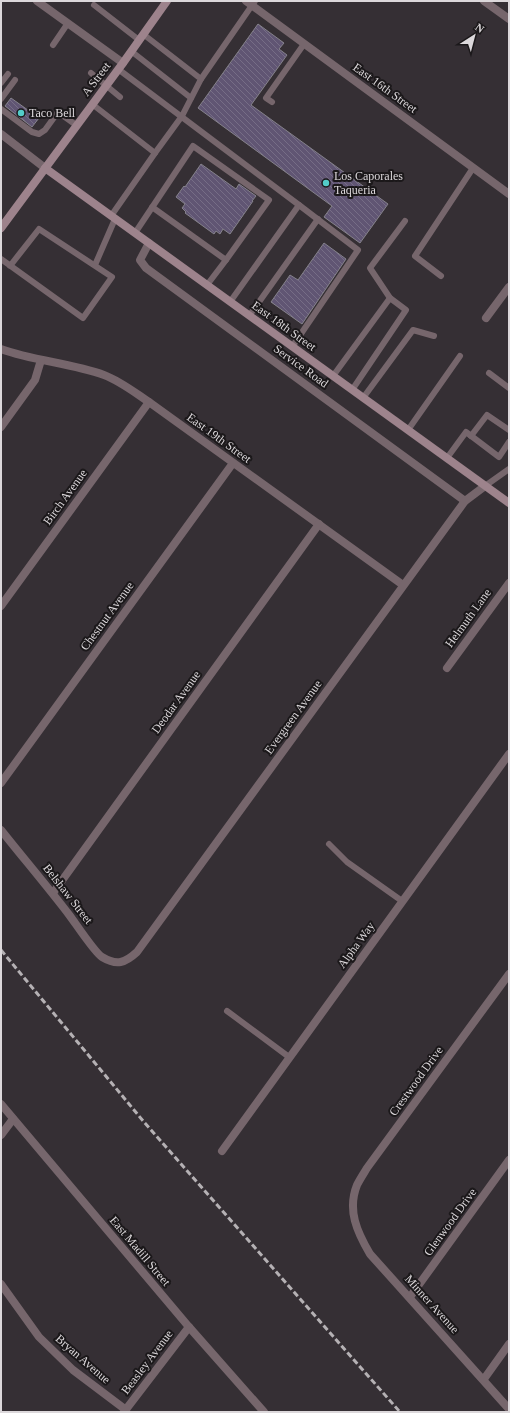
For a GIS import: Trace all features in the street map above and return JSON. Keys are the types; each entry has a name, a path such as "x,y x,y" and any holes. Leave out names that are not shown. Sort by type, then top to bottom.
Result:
{"main road":[{"name":"A Street","path":"1,228 4,218 45,168 167,1"},
{"name":"East 18th Street","path":"45,168 509,503"}],"street":[{"path":"37,1 68,23 120,66"},
{"path":"484,1 509,19"},
{"name":"East 16th Street","path":"251,3 304,44 509,194"},
{"path":"1,134 45,168"},
{"name":"Service Road","path":"149,243 140,260 146,268 465,501"},
{"path":"486,318 509,287"},
{"name":"East 19th Street","path":"1,349 41,360 85,369 105,375 123,385 149,402 403,585"},
{"path":"1,427 35,380 41,360"},
{"name":"Birch Avenue","path":"1,606 149,402"},
{"name":"Chestnut Avenue","path":"1,783 233,463"},
{"name":"Evergreen Avenue","path":"121,962 129,960 137,952 465,501 485,486"},
{"name":"Deodar Avenue","path":"53,893 319,524"},
{"name":"Helmuth Lane","path":"447,668 509,583"},
{"name":"Alpha Way","path":"222,1151 509,754"},
{"name":"Belshaw Street","path":"1,830 53,893 100,956 113,962 121,962"},
{"name":"Crestwood Drive","path":"352,1206 357,1185 367,1168 509,974"},
{"name":"East Madill Street","path":"1,1104 189,1327 264,1412"},
{"path":"1,1135 13,1119"},
{"name":"Glenwood Drive","path":"410,1297 509,1160"},
{"name":"Minner Avenue","path":"352,1206 354,1224 370,1254 484,1379 509,1409"},
{"name":"Bryan Avenue","path":"1,1284 40,1337 73,1370 125,1411"},
{"name":"Beasley Avenue","path":"125,1411 189,1327"},
{"path":"484,1379 509,1344"}],"lane":[{"path":"95,265 113,217 155,153 182,116 201,79 251,3"},
{"path":"94,5 201,79"},
{"path":"53,45 68,23"},
{"path":"272,102 266,98 304,44"},
{"path":"131,51 191,98"},
{"path":"120,66 182,116 358,250 292,347"},
{"path":"91,73 120,97"},
{"path":"1,83 8,74"},
{"path":"1,99 15,80"},
{"path":"92,104 155,153"},
{"path":"1,109 32,132 39,134 45,130 58,112 76,126"},
{"path":"135,233 193,146 269,200 207,285"},
{"path":"441,276 415,256 473,168"},
{"path":"230,302 299,205"},
{"path":"152,207 226,260"},
{"path":"249,316 318,219"},
{"path":"352,390 406,310 390,298 370,268 405,222"},
{"path":"1,259 10,266 83,318 112,276 38,229 10,266"},
{"path":"333,376 390,298"},
{"path":"363,398 413,330 434,336"},
{"path":"408,430 460,356"},
{"path":"489,373 509,388"},
{"path":"471,436 487,415 509,430"},
{"path":"447,458 466,432 499,457 509,442"},
{"path":"485,486 509,469"},
{"path":"329,844 347,862 402,901"},
{"path":"227,1011 290,1057"}],"building":[{"path":"258,24 284,43 279,49 287,55 251,105 388,204 360,243 324,217 332,206 198,108"},
{"name":"Taco Bell","path":"11,98 39,118 32,127 5,106"},
{"path":"201,164 236,189 239,184 256,196 230,234 223,229 220,234 216,231 214,234 185,213 186,212 182,208 185,204 176,197"},
{"path":"324,243 346,259 302,324 271,302 290,275 298,280"}],"railway":[{"path":"1,950 144,1122 400,1412"}],"place":[{"name":"Taco Bell","path":"21,113"},
{"name":"Los Caporales Taqueria","path":"326,183"}]}
